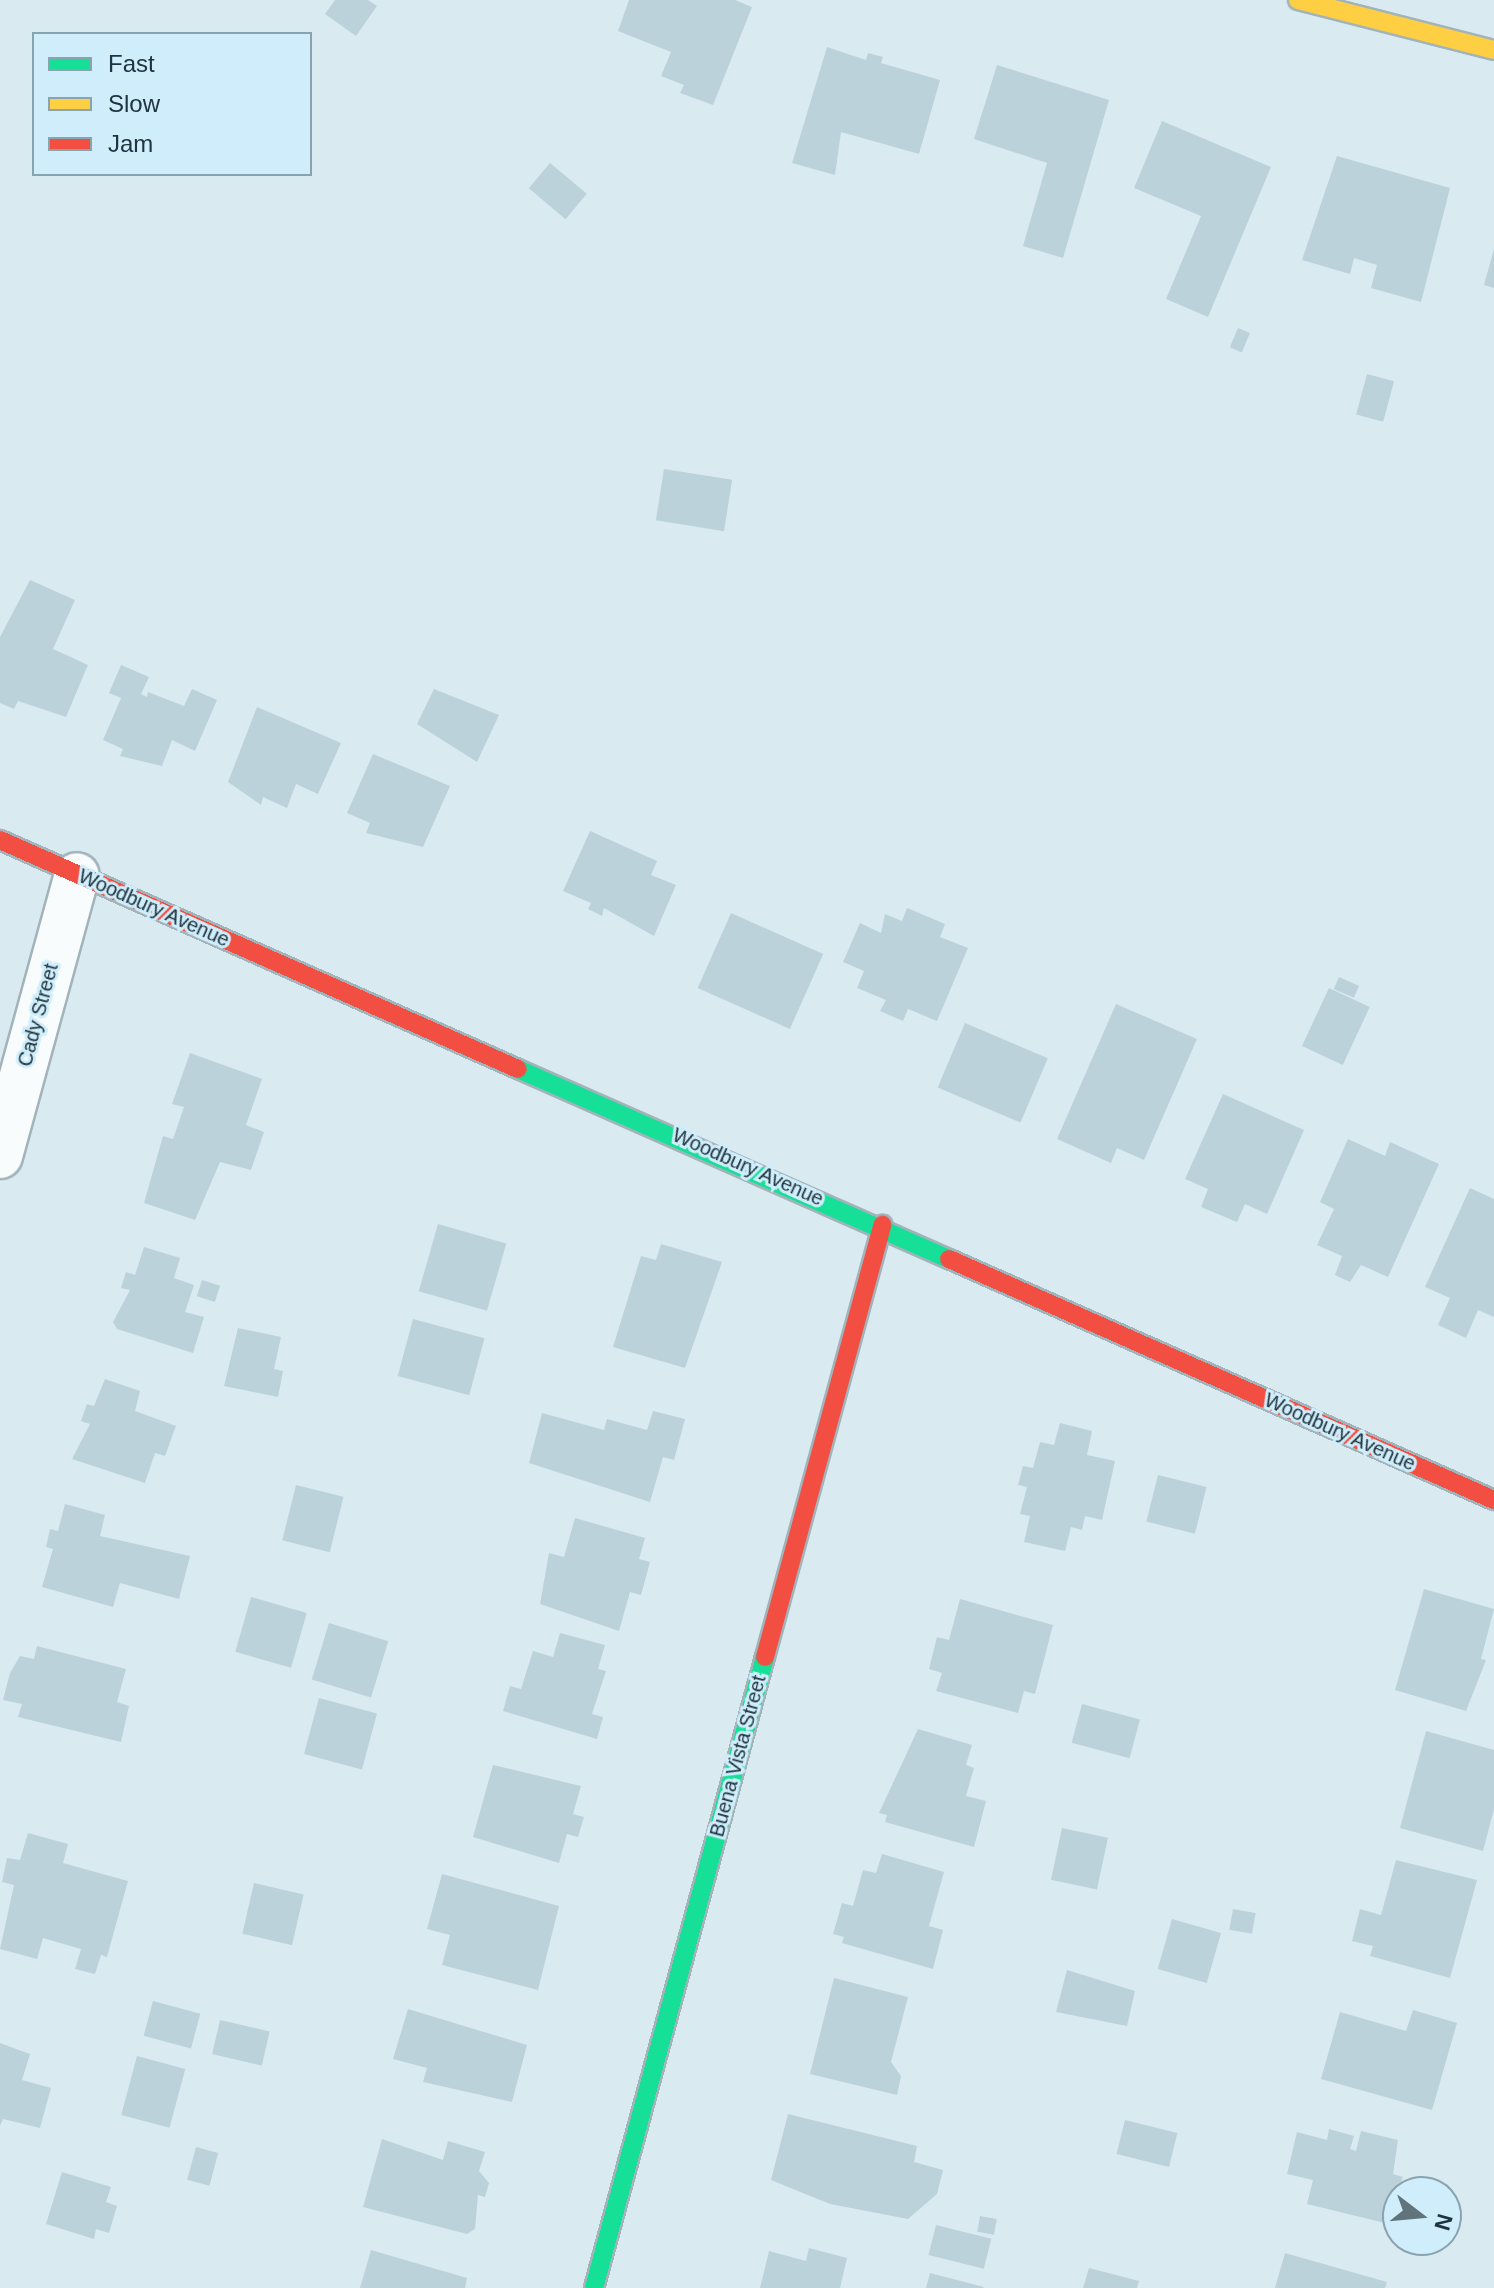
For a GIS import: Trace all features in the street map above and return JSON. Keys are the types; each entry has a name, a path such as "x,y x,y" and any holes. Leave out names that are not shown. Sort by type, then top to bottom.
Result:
{"street":[{"path":"1298,0 1494,50"},
{"name":"Woodbury Avenue","path":"0,840 882,1225 1494,1500"},
{"name":"Cady Street","path":"0,1156 77,875"},
{"name":"Buena Vista Street","path":"594,2288 882,1225"}],"building":[{"path":"335,0 368,0 377,6 356,36 325,14"},
{"path":"629,0 735,0 752,7 713,105 680,93 684,85 661,76 671,52 618,31"},
{"path":"827,47 866,60 868,53 883,57 881,63 940,80 919,154 841,132 835,175 792,163"},
{"path":"997,65 1109,100 1063,258 1023,246 1047,163 974,139"},
{"path":"1162,121 1271,167 1208,317 1166,299 1201,216 1134,188"},
{"path":"1337,156 1450,188 1421,302 1371,288 1377,265 1354,258 1350,274 1302,260"},
{"path":"550,163 587,194 566,219 529,188"},
{"path":"1494,249 1494,288 1484,285"},
{"path":"1238,328 1250,333 1242,352 1230,347"},
{"path":"1367,374 1394,381 1383,422 1356,415"},
{"path":"664,469 732,480 724,531 656,520"},
{"path":"30,580 75,600 53,649 88,665 66,717 18,701 14,709 0,703 0,637"},
{"path":"121,665 149,677 141,694 147,697 148,692 184,706 192,689 217,700 195,751 172,740 162,766 120,756 123,749 103,740 121,698 109,693"},
{"path":"434,689 499,715 477,762 417,724"},
{"path":"257,707 341,743 318,794 296,784 287,808 263,797 261,805 228,782"},
{"path":"373,754 450,786 423,847 366,833 370,823 347,813"},
{"path":"590,831 657,861 651,875 676,885 654,936 604,908 602,916 588,909 591,903 563,891"},
{"path":"907,908 945,924 940,937 968,948 937,1021 908,1009 903,1021 880,1011 886,1000 857,988 864,971 843,962 860,923 881,933 885,914 902,921"},
{"path":"731,913 823,954 790,1029 698,988"},
{"path":"1339,977 1359,986 1354,998 1334,989"},
{"path":"1329,988 1370,1007 1343,1065 1302,1046"},
{"path":"1116,1004 1197,1039 1144,1160 1117,1148 1111,1163 1057,1139"},
{"path":"965,1023 1048,1058 1020,1123 938,1087"},
{"path":"190,1053 262,1079 246,1125 264,1132 251,1170 220,1162 195,1220 144,1203 163,1136 173,1139 184,1107 172,1104"},
{"path":"1223,1094 1304,1130 1267,1214 1245,1204 1237,1222 1201,1207 1208,1189 1185,1179"},
{"path":"1348,1139 1385,1156 1390,1142 1439,1164 1388,1277 1361,1265 1350,1282 1335,1275 1342,1256 1317,1245 1334,1209 1320,1202"},
{"path":"1470,1188 1494,1199 1494,1317 1478,1310 1466,1338 1438,1325 1450,1298 1425,1287"},
{"path":"438,1224 506,1244 487,1311 419,1291"},
{"path":"661,1244 722,1262 685,1368 613,1347 641,1256 656,1260"},
{"path":"144,1247 180,1258 174,1278 194,1285 185,1312 204,1317 193,1353 117,1329 113,1322 130,1290 121,1288 126,1272 135,1275"},
{"path":"202,1280 220,1286 215,1302 197,1296"},
{"path":"413,1319 484,1338 469,1395 398,1376"},
{"path":"238,1328 281,1337 274,1369 283,1371 278,1397 224,1386"},
{"path":"105,1379 140,1391 135,1411 176,1426 165,1456 155,1453 145,1483 72,1459 90,1424 81,1421 87,1404 94,1406"},
{"path":"653,1411 685,1419 674,1460 663,1457 650,1502 529,1463 542,1413 604,1430 607,1419 647,1430"},
{"path":"1060,1423 1092,1431 1087,1455 1115,1461 1102,1520 1085,1516 1082,1530 1071,1527 1065,1551 1024,1542 1030,1516 1020,1514 1027,1487 1018,1485 1023,1466 1033,1468 1040,1442 1054,1445"},
{"path":"1158,1475 1207,1487 1195,1534 1146,1522"},
{"path":"296,1485 344,1497 330,1552 282,1540"},
{"path":"65,1504 105,1515 100,1536 190,1556 179,1599 120,1583 113,1607 42,1587 53,1549 46,1547 50,1529 58,1531"},
{"path":"575,1518 645,1538 639,1559 650,1562 641,1595 630,1592 619,1631 540,1604 549,1553 564,1557"},
{"path":"1424,1589 1494,1609 1481,1659 1486,1660 1466,1711 1395,1690"},
{"path":"251,1597 307,1613 291,1668 235,1652"},
{"path":"960,1599 1053,1625 1035,1694 1024,1691 1018,1713 936,1691 942,1673 929,1669 937,1637 949,1640"},
{"path":"329,1623 388,1641 371,1698 312,1679"},
{"path":"560,1633 605,1645 598,1669 606,1671 592,1714 603,1717 597,1739 503,1711 510,1686 521,1689 533,1651 553,1657"},
{"path":"37,1646 126,1669 117,1702 129,1706 121,1742 18,1717 22,1704 3,1700 10,1673 20,1656 34,1659"},
{"path":"319,1698 377,1714 362,1770 304,1754"},
{"path":"1082,1704 1140,1720 1130,1758 1072,1743"},
{"path":"918,1729 972,1745 966,1765 974,1768 966,1796 986,1801 974,1847 885,1822 887,1815 879,1813"},
{"path":"1426,1731 1494,1750 1494,1809 1483,1851 1400,1828"},
{"path":"493,1765 581,1786 573,1814 584,1817 578,1837 567,1834 559,1863 473,1837"},
{"path":"1062,1828 1108,1838 1097,1890 1051,1880"},
{"path":"28,1833 68,1844 63,1863 128,1881 107,1957 101,1955 95,1974 75,1969 81,1949 43,1938 37,1959 0,1949 14,1885 2,1882 7,1858 20,1860"},
{"path":"882,1854 944,1872 929,1926 943,1930 933,1969 842,1943 844,1937 833,1934 842,1903 853,1906 863,1870 876,1873"},
{"path":"1396,1860 1477,1880 1450,1978 1370,1956 1373,1946 1352,1941 1360,1909 1381,1915"},
{"path":"442,1874 559,1906 538,1990 442,1965 450,1935 427,1929"},
{"path":"254,1883 304,1894 292,1945 242,1934"},
{"path":"1233,1909 1256,1913 1252,1934 1229,1930"},
{"path":"1172,1919 1221,1933 1207,1983 1158,1969"},
{"path":"1067,1970 1135,1991 1127,2026 1056,2012"},
{"path":"834,1978 908,1997 891,2062 901,2076 897,2095 810,2074"},
{"path":"153,2001 200,2014 191,2048 144,2036"},
{"path":"408,2009 527,2045 512,2102 423,2082 427,2068 393,2059"},
{"path":"1413,2010 1457,2023 1432,2110 1321,2079 1340,2012 1406,2031"},
{"path":"220,2020 270,2031 262,2066 212,2054"},
{"path":"0,2043 30,2054 22,2080 51,2088 40,2128 3,2119 0,2126"},
{"path":"137,2056 185,2069 170,2128 121,2115"},
{"path":"788,2114 917,2146 914,2162 943,2170 937,2194 908,2219 830,2204 771,2180"},
{"path":"1125,2120 1177,2133 1169,2167 1117,2154"},
{"path":"1329,2129 1354,2136 1350,2149 1356,2151 1361,2131 1398,2140 1393,2174 1400,2176 1382,2176 1382,2222 1307,2204 1313,2180 1287,2174 1297,2132 1327,2140"},
{"path":"382,2139 443,2160 448,2141 485,2152 479,2171 489,2183 485,2197 478,2195 475,2229 467,2234 363,2207"},
{"path":"196,2147 218,2153 209,2186 187,2180"},
{"path":"62,2172 111,2187 106,2202 117,2206 109,2233 96,2229 94,2239 46,2224"},
{"path":"980,2216 997,2219 994,2235 977,2232"},
{"path":"936,2225 991,2239 984,2269 929,2255"},
{"path":"809,2248 847,2258 840,2288 760,2288 769,2251 806,2261"},
{"path":"371,2250 467,2278 465,2288 360,2288"},
{"path":"1285,2253 1387,2282 1385,2288 1275,2288"},
{"path":"1089,2268 1139,2281 1137,2288 1083,2288"},
{"path":"930,2273 984,2287 926,2288"}],"traffic: fast":[{"path":"518,1069 949,1259"},
{"path":"594,2288 765,1657"}],"traffic: slow":[{"path":"1298,0 1494,50"}],"traffic: jam":[{"path":"0,840 518,1069"},
{"path":"765,1657 882,1225"},
{"path":"949,1259 1494,1500"}]}
